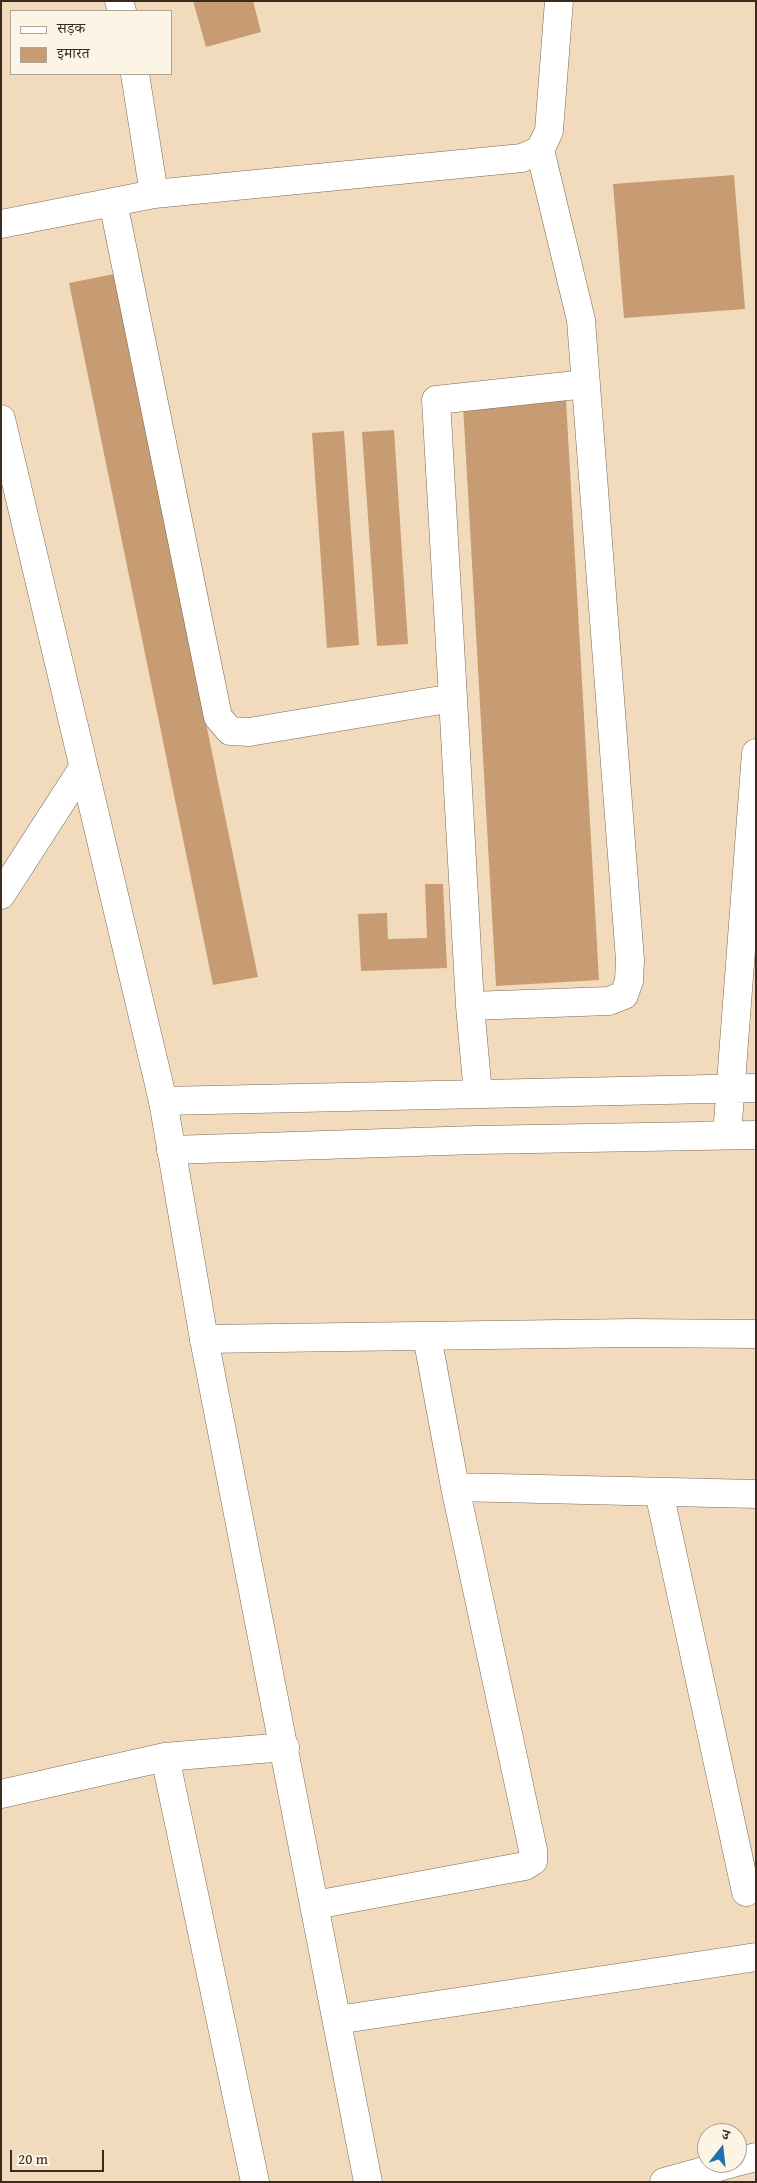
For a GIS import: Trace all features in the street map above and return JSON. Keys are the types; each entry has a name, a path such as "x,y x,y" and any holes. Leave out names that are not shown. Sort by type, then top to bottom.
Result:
{"street":[{"path":"470,1006 609,1001 624,995 629,981 630,960 581,320 540,150 549,130 559,1"},
{"path":"135,75 154,194"},
{"path":"1,224 154,194 522,158 540,150"},
{"path":"112,202 218,717 230,731 249,732 453,698"},
{"path":"478,1094 470,1006 436,400 586,384"},
{"path":"1,419 162,1101 204,1339 285,1747 368,2182"},
{"path":"727,1135 742,1089 756,753"},
{"path":"3,889 83,768"},
{"path":"162,1101 742,1089"},
{"path":"171,1150 476,1140 756,1134"},
{"path":"204,1339 756,1334"},
{"path":"315,1905 525,1866 533,1861 533,1850 455,1487 427,1336"},
{"path":"455,1487 756,1494"},
{"path":"659,1492 746,1892"},
{"path":"1,1794 165,1757 285,1747"},
{"path":"165,1757 255,2182"},
{"path":"337,2020 756,1957"},
{"path":"664,2182 697,2173"}],"building":[{"path":"193,1 253,1 261,32 206,47"},
{"path":"734,175 745,309 624,318 613,184"},
{"path":"114,274 258,977 213,985 69,283"},
{"path":"566,400 599,980 496,986 463,405"},
{"path":"394,430 408,644 377,646 362,432"},
{"path":"344,431 359,645 327,648 312,433"},
{"path":"425,884 443,884 447,968 361,971 358,914 387,913 388,939 427,938"}]}
